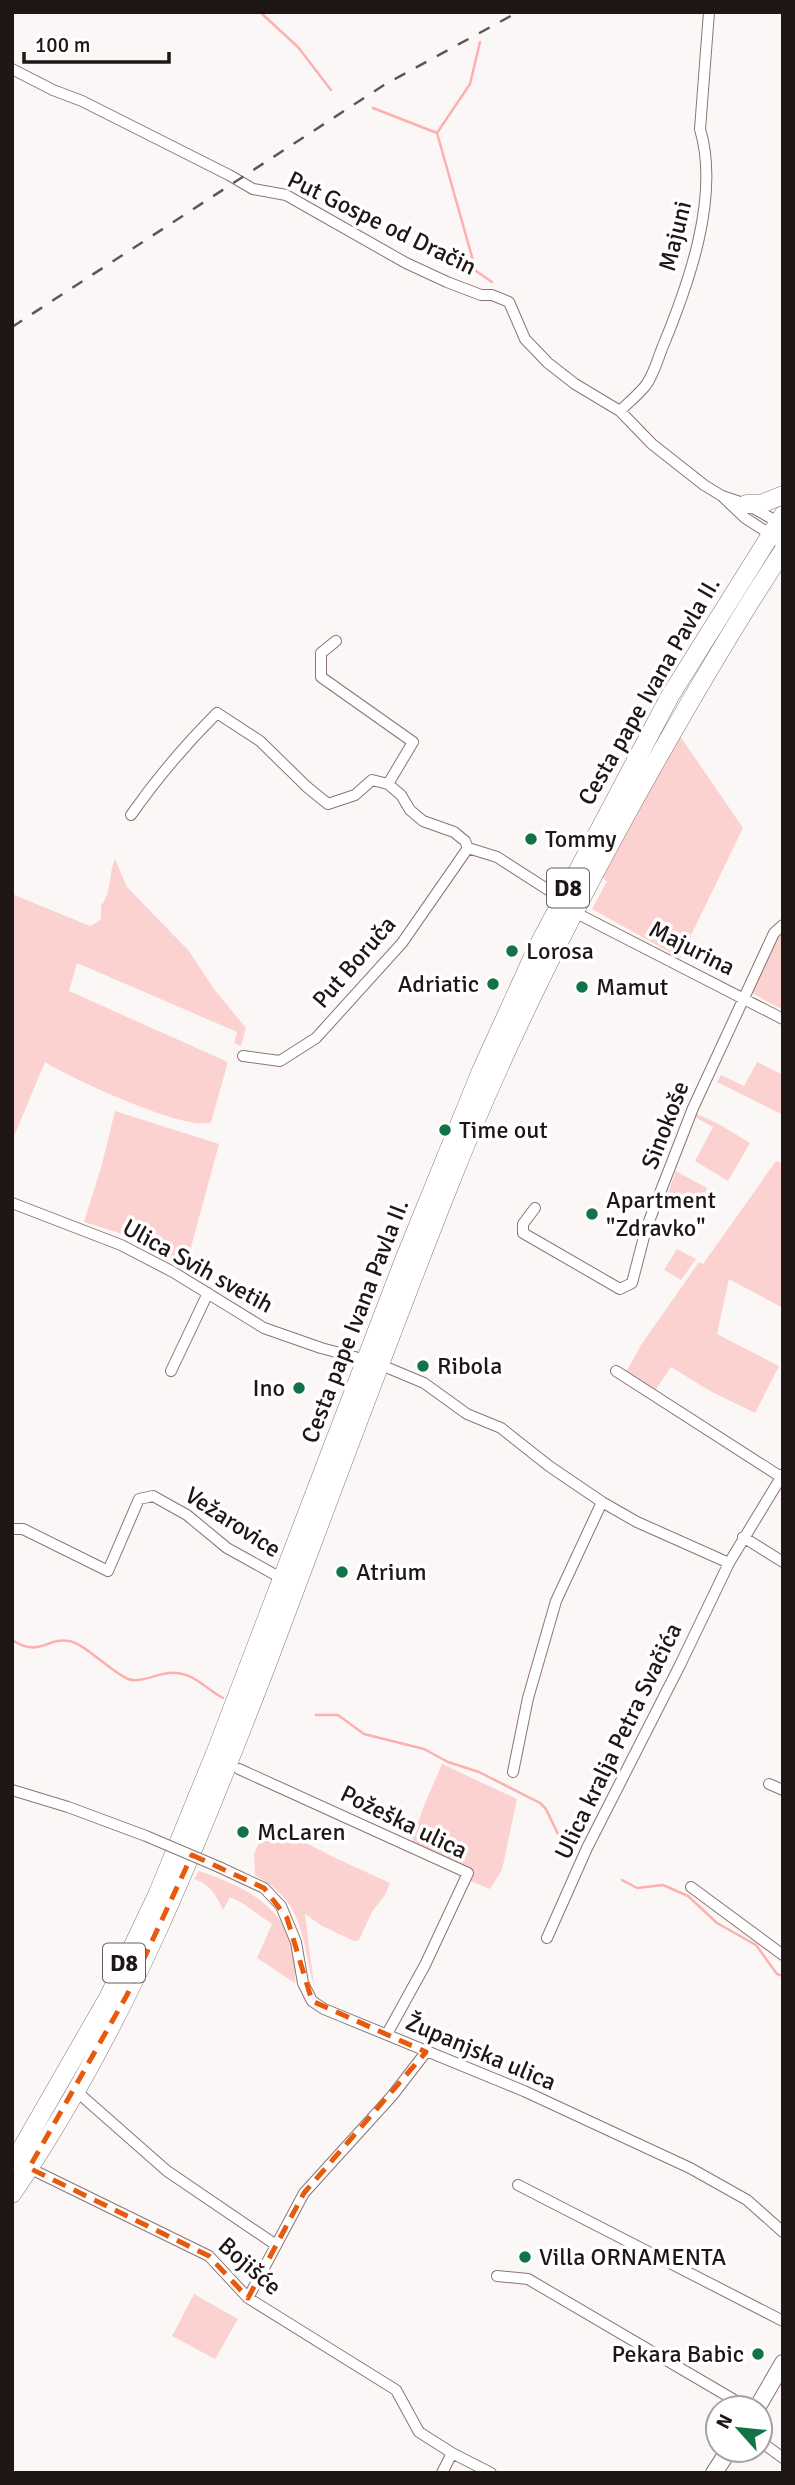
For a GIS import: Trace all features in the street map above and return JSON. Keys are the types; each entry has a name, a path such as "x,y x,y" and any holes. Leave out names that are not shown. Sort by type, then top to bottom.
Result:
{"main road":[{"path":"746,504 761,504 783,495"},
{"name":"Cesta pape Ivana Pavla II.","path":"21,2166 75,2090 127,1995 190,1860 374,1363 404,1260 481,1071 537,948 670,696 779,528"},
{"name":"Cesta pape Ivana Pavla II.","path":"12,2194 21,2166 108,1998 158,1893 281,1578 471,1130 558,942 587,884 681,716 783,551"},
{"path":"742,615 757,604 770,586 783,575"},
{"path":"765,2394 782,2364"}],"street":[{"name":"Majuni","path":"620,411 647,384 673,322 704,222 707,196 706,158 700,129 709,12"},
{"name":"Put Gospe od Dračin","path":"12,69 52,90 82,101 244,185 286,195 406,263 458,287 509,302 525,339 548,363 575,384 620,411 652,444 722,496 745,518 779,528"},
{"name":"Put Gospe od Dračin","path":"722,496 746,504 779,528"},
{"path":"336,641 321,653 321,677 413,742 388,784"},
{"path":"131,815 158,776 193,736 218,713 260,741 328,804 355,795 372,780 388,784 423,821 454,832 465,841 468,848 497,857 553,893"},
{"name":"Put Boruča","path":"243,1056 280,1060 316,1038 402,943 468,848"},
{"name":"Majurina","path":"582,916 783,1020"},
{"path":"744,998 774,933 783,925"},
{"name":"Sinokoše","path":"535,1208 523,1224 523,1233 620,1289 632,1283 646,1228 693,1108 744,998"},
{"name":"Ulica Svih svetih","path":"12,1203 121,1245 208,1293 264,1328 374,1363 425,1383 467,1414 501,1428 549,1466 603,1503 637,1522 729,1563"},
{"path":"171,1371 208,1293"},
{"path":"616,1371 782,1475 743,1537 783,1562"},
{"name":"Vežarovice","path":"12,1529 23,1529 108,1571 139,1499 153,1496 187,1515 227,1548 281,1578"},
{"path":"513,1772 528,1698 556,1601 603,1503"},
{"name":"Ulica kralja Petra Svačića","path":"547,1938 587,1848 743,1537"},
{"name":"Požeška ulica","path":"239,1769 468,1872 425,1965 387,2034"},
{"path":"769,1784 783,1790"},
{"name":"Županjska ulica","path":"12,1790 68,1807 146,1836 264,1888 281,1906 296,1941 303,1983 312,2001 324,2009 524,2091 690,2168 747,2200 783,2232"},
{"path":"691,1887 783,1955"},
{"path":"248,2298 304,2193 392,2096 426,2052"},
{"path":"75,2090 167,2171 276,2245"},
{"name":"Bojišće","path":"21,2166 209,2256 248,2298 396,2390 419,2432 491,2473"},
{"path":"518,2185 783,2320"},
{"path":"497,2276 528,2279 724,2394"},
{"path":"442,2473 452,2453"}],"highlighted area":[{"path":"192,1855 264,1888 287,1918 312,2001 426,2052 304,2193 248,2298 209,2256 29,2168 127,1995"}],"shaded area":[{"path":"678,733 743,828 680,958 592,909 607,881 601,877"},
{"path":"115,859 127,887 189,951 214,989 246,1028 241,1046 234,1043 237,1032 77,963 69,991 228,1062 211,1122 198,1123 154,1112 77,1079 45,1062 12,1141 12,894 90,926 101,920 101,906 107,895"},
{"path":"783,933 783,1010 752,993 778,937"},
{"path":"757,1062 783,1075 783,1115 717,1082 721,1075 744,1086"},
{"path":"115,1111 219,1144 186,1266 125,1235 84,1222"},
{"path":"695,1113 750,1143 728,1181 695,1161 713,1127 693,1116"},
{"path":"776,1161 783,1164 783,1308 729,1279 717,1334 779,1366 755,1413 710,1391 671,1367 654,1392 625,1374 641,1345 699,1262 703,1264"},
{"path":"676,1171 707,1188 696,1212 667,1196"},
{"path":"677,1249 696,1259 681,1280 664,1270"},
{"path":"442,1764 517,1799 502,1870 490,1889 468,1880 469,1869 411,1844"},
{"path":"268,1823 390,1883 359,1940 354,1941 322,1926 305,1914 314,1986 303,1937 292,1910 283,1897 255,1875 254,1854"},
{"path":"199,1871 239,1887 270,1909 289,1939 294,1959 295,1983 257,1958 272,1924 230,1897 223,1910 212,1891 194,1879"},
{"path":"194,2294 238,2319 215,2359 172,2336"}],"waterway":[{"path":"260,12 298,47 331,90"},
{"path":"480,42 470,84 437,133 476,271 492,282"},
{"path":"373,108 437,133"},
{"path":"12,1640 30,1647 69,1641 128,1679 139,1680 170,1673 183,1674 223,1698"},
{"path":"316,1715 338,1715 364,1734 424,1749 448,1762 479,1772 540,1803 546,1809 558,1834 573,1846"},
{"path":"622,1880 637,1888 663,1885 688,1896 717,1923 756,1945 777,1974 783,1976"}],"railway":[{"path":"12,327 384,85 518,12"}],"place":[{"name":"Tommy","path":"531,839"},
{"name":"Lorosa","path":"512,951"},
{"name":"Adriatic","path":"493,984"},
{"name":"Mamut","path":"582,987"},
{"name":"Time out","path":"445,1130"},
{"name":"Apartment \"Zdravko\"","path":"592,1214"},
{"name":"Ribola","path":"423,1366"},
{"name":"Ino","path":"299,1388"},
{"name":"Atrium","path":"342,1572"},
{"name":"McLaren","path":"243,1832"},
{"name":"Villa ORNAMENTA","path":"525,2257"},
{"name":"Pekara Babic","path":"758,2354"}]}
